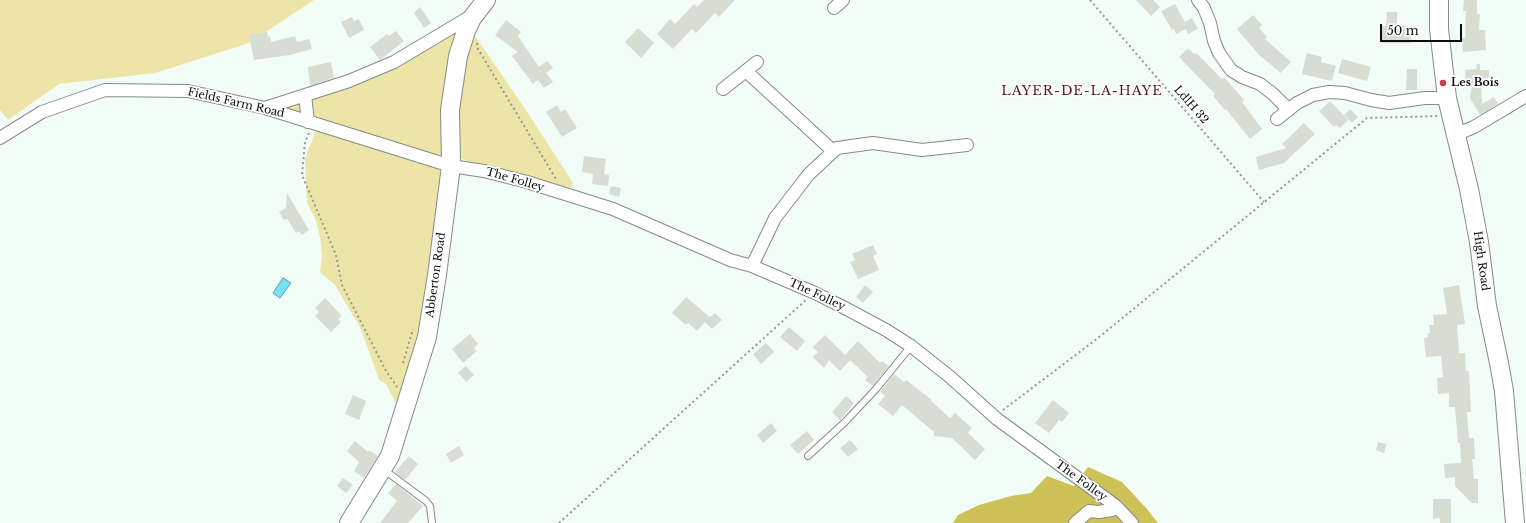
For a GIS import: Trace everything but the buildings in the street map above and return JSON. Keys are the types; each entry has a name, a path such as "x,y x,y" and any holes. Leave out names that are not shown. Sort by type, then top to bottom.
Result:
{"street":[{"name":"Abberton Road","path":"349,523 390,456 427,337 437,275 450,166 450,110 458,56 466,31 486,0"},
{"path":"1198,0 1204,8 1219,53 1231,70 1242,77 1260,84 1273,94 1289,110"},
{"name":"High Road","path":"1439,0 1439,29 1447,98 1469,189 1479,242 1487,306 1499,363 1506,412 1515,523"},
{"path":"265,108 349,81 394,62 475,15"},
{"path":"723,89 747,72 757,62"},
{"path":"747,72 833,151"},
{"name":"Fields Farm Road","path":"0,138 42,112 105,90 188,91 265,108 450,166"},
{"path":"1277,120 1297,103 1312,95 1329,92 1345,93 1389,103 1426,98 1447,98"},
{"path":"305,96 311,122"},
{"path":"1455,135 1474,127 1526,96"},
{"path":"752,266 775,218 809,174 837,148 872,143 922,150 967,145"},
{"name":"The Folley","path":"450,166 484,170 613,209 730,260 752,266 815,293 843,307 911,346 949,376 997,419 1116,506 1132,523"},
{"path":"1075,523 1089,511 1099,512 1112,510 1116,506"}],"lane":[{"path":"808,456 845,422 876,389 911,346"},
{"path":"382,468 426,501 430,506 432,523"}],"path":[{"name":"LdlH 32","path":"1090,0 1264,202"},
{"path":"477,41 478,49 556,179"},
{"path":"997,419 1003,411 1098,338 1367,118 1451,116"},
{"path":"311,122 305,142 302,175 336,255 342,285 386,371 396,386 405,409"},
{"path":"559,523 815,293"},
{"path":"403,368 403,361 414,326"}],"shaded area":[{"path":"0,0 314,0 249,43 155,73 59,84 8,120 0,110"},
{"path":"471,30 528,113 573,183 571,188 470,163 461,158 457,148 457,112"},
{"path":"455,31 459,31 443,157 440,159 277,109"},
{"path":"317,127 438,167 443,175 419,351 401,413 386,384 379,380 361,329 335,285 320,272 322,254 320,237 315,218 307,203 305,159"},
{"path":"1088,467 1122,482 1158,523 953,523 958,515 979,505 1011,496 1031,493 1047,476 1074,486"}],"water":[{"path":"283,278 291,283 280,298 273,293"}],"place":[{"name":"Les Bois","path":"1443,83"}],"district":[{"name":"LAYER-DE-LA-HAYE","path":"1082,91"}]}
